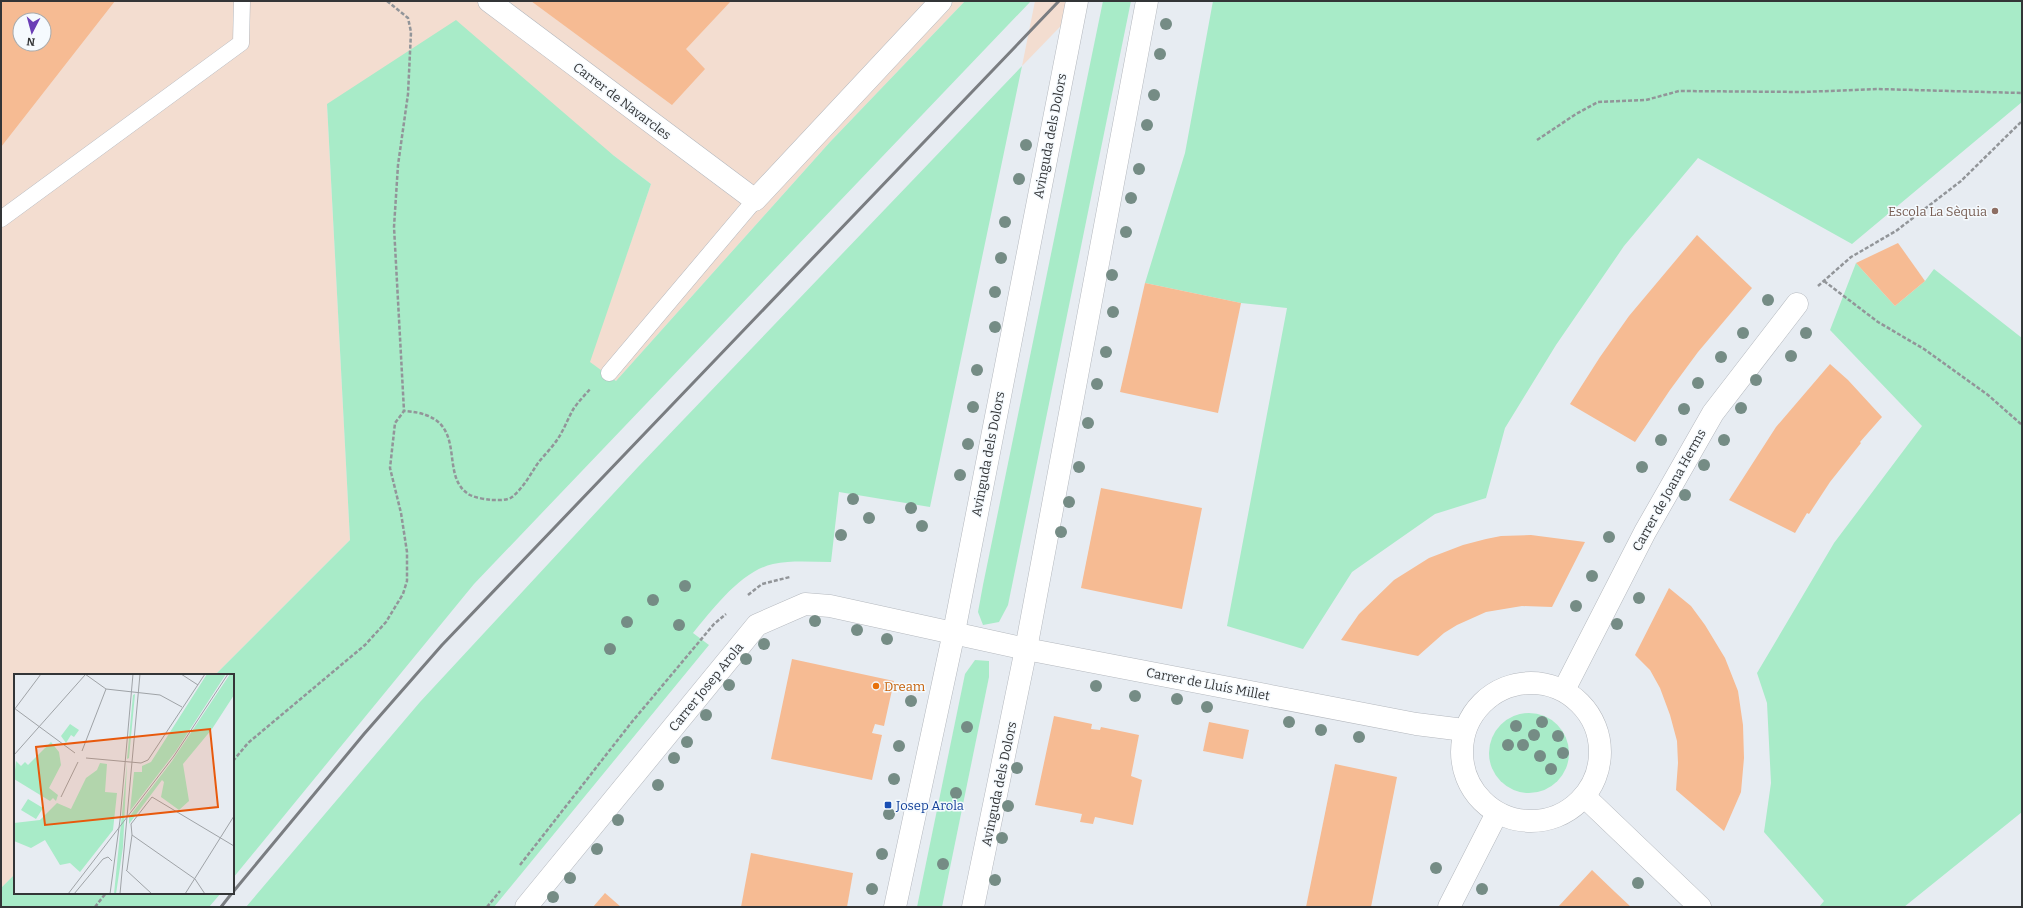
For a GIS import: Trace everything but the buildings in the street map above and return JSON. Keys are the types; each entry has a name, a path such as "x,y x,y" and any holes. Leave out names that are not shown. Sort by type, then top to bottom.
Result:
{"street":[{"name":"Carrer de Navarcles","path":"489,1 755,200"},
{"path":"755,200 941,1"},
{"name":"Avinguda dels Dolors","path":"895,907 954,632 1077,1"},
{"name":"Avinguda dels Dolors","path":"974,907 1026,649 1147,1"},
{"name":"Carrer de Joana Herms","path":"1564,690 1645,532 1713,413 1797,304"},
{"name":"Carrer Josep Arola","path":"526,907 757,625 805,604 830,606 954,632"},
{"name":"Carrer de Lluís Millet","path":"954,632 1026,649 1416,724 1464,730"},
{"path":"1541,683 1564,690 1588,710 1600,738 1599,770 1585,797 1566,812 1544,821 1520,821 1497,813 1482,802 1470,787 1463,769 1461,750 1464,730 1475,709 1494,693 1516,684 1541,683"},
{"path":"1585,797 1700,907"},
{"path":"1449,907 1497,813"}],"lane":[{"path":"1,219 241,43 242,1"},
{"path":"609,373 755,200"}],"path":[{"path":"234,760 248,743 365,645 386,622 403,594 407,581 407,552 399,505 390,468 395,423 404,411 394,227 398,171 408,94 411,32 408,18 387,1"},
{"path":"1537,140 1576,114 1598,102 1646,100 1680,91 1803,92 1878,89 2022,93"},
{"path":"1797,304 1851,257 1896,231 1961,181 2022,121"},
{"path":"1824,280 1878,322 1924,349 1988,394 2022,425"},
{"path":"404,411 418,412 432,417 442,426 448,438 454,470 459,484 470,495 497,500 510,498 522,487 537,464 556,440 574,408 594,385 609,373"},
{"path":"95,907 105,894"}],"shaded area":[{"path":"1,1 965,1 830,142 616,381 589,362 651,184 613,155 327,104 350,540 216,674 14,674 14,875 1,888"},
{"path":"1035,1 1085,1 1022,66"}],"green space":[{"path":"965,1 1031,1 474,584 234,877 234,674 216,674 350,540 327,104 456,20 613,155 651,184 590,362 616,381 830,142"},
{"path":"1103,1 1131,1 1008,605 999,622 983,625 978,612 983,585"},
{"path":"1213,1 2022,1 2022,102 1852,244 1698,158 1624,246 1556,345 1505,428 1486,498 1435,514 1352,572 1303,649 1227,626 1287,308 1241,303 1145,283 1185,153"},
{"path":"1022,66 930,507 839,492 831,562 795,562 773,564 750,574 728,592 693,633 709,645 494,907 246,907 420,702 638,467"},
{"path":"1856,263 1895,306 1925,281 1934,269 2022,338 2022,812 1904,907 1819,907 1824,901 1764,832 1771,783 1767,703 1757,673 1834,543 1922,426 1830,330"},
{"path":"975,660 989,661 989,677 942,907 917,907 965,674"},
{"path":"1529,713 1544,716 1557,725 1566,738 1569,753 1566,768 1557,781 1544,790 1529,793 1514,790 1501,781 1492,768 1489,753 1492,738 1501,725 1514,716"},
{"path":"14,875 14,894 220,894 209,907 1,907 1,888"}],"railway":[{"path":"234,891 364,734 442,645 1059,1"},
{"path":"221,907 231,894"}],"place":[{"name":"Escola La Sèquia","path":"1995,211"},
{"name":"Dream","path":"876,686"},
{"name":"Josep Arola","path":"888,805"}]}
